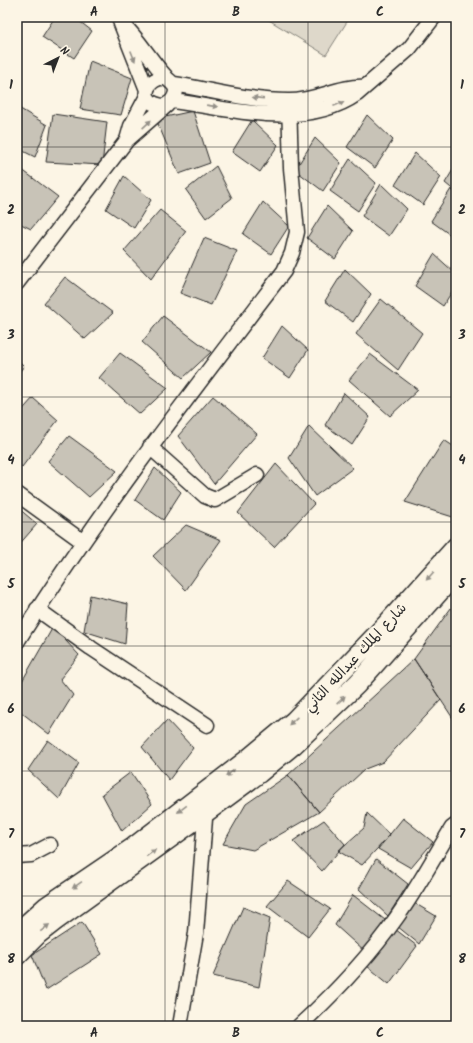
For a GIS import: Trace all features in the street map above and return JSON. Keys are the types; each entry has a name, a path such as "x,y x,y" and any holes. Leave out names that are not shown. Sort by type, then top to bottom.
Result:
{"main road":[{"name":"شارع الملك عبدالله الثاني","path":"253,767 294,721 385,626 456,546"},
{"name":"شارع الملك عبدالله الثاني","path":"253,767 293,745 357,684 456,573"},
{"path":"17,933 47,906 134,847 206,791 253,767"},
{"path":"17,955 38,934 56,920 206,812 253,767"}],"street":[{"path":"119,19 151,102 155,104 170,103 289,116 331,108 347,101 409,49 434,17"},
{"path":"17,283 127,140 170,103 176,90 140,42 119,19"},
{"path":"127,140 131,126 147,93 150,82 156,78 289,102 354,86 365,87"},
{"path":"17,642 82,541 150,447 284,272 292,253 297,232 291,168 289,102"},
{"path":"150,447 205,496 215,500 257,475"},
{"path":"17,494 82,541"},
{"path":"37,610 91,648 207,725"},
{"path":"180,1026 196,933 206,812 206,791"},
{"path":"299,1026 322,1005 370,951 398,916 452,828 456,825"},
{"path":"17,856 31,855 50,845"}],"shaded area":[{"path":"264,17 350,17 326,55"}],"building":[{"path":"55,17 74,17 92,31 74,58 42,37"},
{"path":"90,61 132,78 121,115 80,109"},
{"path":"17,107 47,125 35,157 17,148"},
{"path":"193,111 210,163 179,174 156,119"},
{"path":"53,114 107,122 102,165 46,162"},
{"path":"367,115 393,140 375,168 347,147"},
{"path":"252,120 278,145 260,172 232,152"},
{"path":"315,138 341,163 323,191 295,170"},
{"path":"415,153 441,177 423,205 395,185"},
{"path":"350,159 376,183 358,211 330,191"},
{"path":"456,165 456,192 445,183"},
{"path":"17,166 58,197 31,229 17,222"},
{"path":"216,166 232,198 206,218 186,190"},
{"path":"124,176 151,200 134,228 106,209"},
{"path":"381,184 407,209 389,236 362,216"},
{"path":"451,189 456,194 456,239 431,221"},
{"path":"263,202 289,226 271,254 243,234"},
{"path":"327,206 353,231 335,259 307,238"},
{"path":"160,210 186,231 151,279 124,251"},
{"path":"17,233 22,238 17,248"},
{"path":"204,238 237,251 211,305 180,293"},
{"path":"434,254 456,274 456,285 443,306 415,286"},
{"path":"345,269 371,294 353,322 325,301"},
{"path":"65,277 113,313 85,339 44,303"},
{"path":"381,299 422,333 398,370 356,334"},
{"path":"163,316 211,352 183,378 142,342"},
{"path":"282,326 308,350 290,378 262,358"},
{"path":"120,353 168,388 140,414 99,378"},
{"path":"370,354 418,390 390,416 349,380"},
{"path":"17,359 24,366 17,375"},
{"path":"344,393 370,417 352,445 325,425"},
{"path":"213,396 257,434 214,484 178,436"},
{"path":"33,398 58,420 22,467 17,462 17,416"},
{"path":"309,426 353,468 315,496 289,458"},
{"path":"69,436 117,471 89,497 48,461"},
{"path":"444,440 456,448 456,518 405,502"},
{"path":"276,464 314,504 274,547 238,513"},
{"path":"155,468 181,492 163,520 135,500"},
{"path":"17,507 37,524 17,547"},
{"path":"186,525 221,540 186,590 153,556"},
{"path":"90,595 128,604 125,644 84,631"},
{"path":"451,608 456,613 456,723 414,659"},
{"path":"53,627 79,655 60,679 73,695 49,734 17,709 17,690"},
{"path":"414,659 441,700 383,762 365,769 319,812 288,775"},
{"path":"167,720 193,748 169,780 142,747"},
{"path":"48,740 79,763 59,799 28,770"},
{"path":"131,772 152,804 122,831 102,794"},
{"path":"288,775 319,812 253,850 223,844 246,804"},
{"path":"367,813 390,835 362,865 338,851 364,828"},
{"path":"403,818 433,842 411,868 378,849"},
{"path":"324,820 345,844 322,871 293,841"},
{"path":"376,859 408,884 388,916 359,889"},
{"path":"288,881 330,909 308,937 267,906"},
{"path":"353,895 385,920 365,952 335,925"},
{"path":"411,901 436,916 419,944 397,926"},
{"path":"243,907 270,918 259,987 213,976"},
{"path":"82,922 102,954 46,990 32,955"},
{"path":"395,929 417,946 389,984 367,966"},
{"path":"17,1011 21,1013 17,1023"}]}
